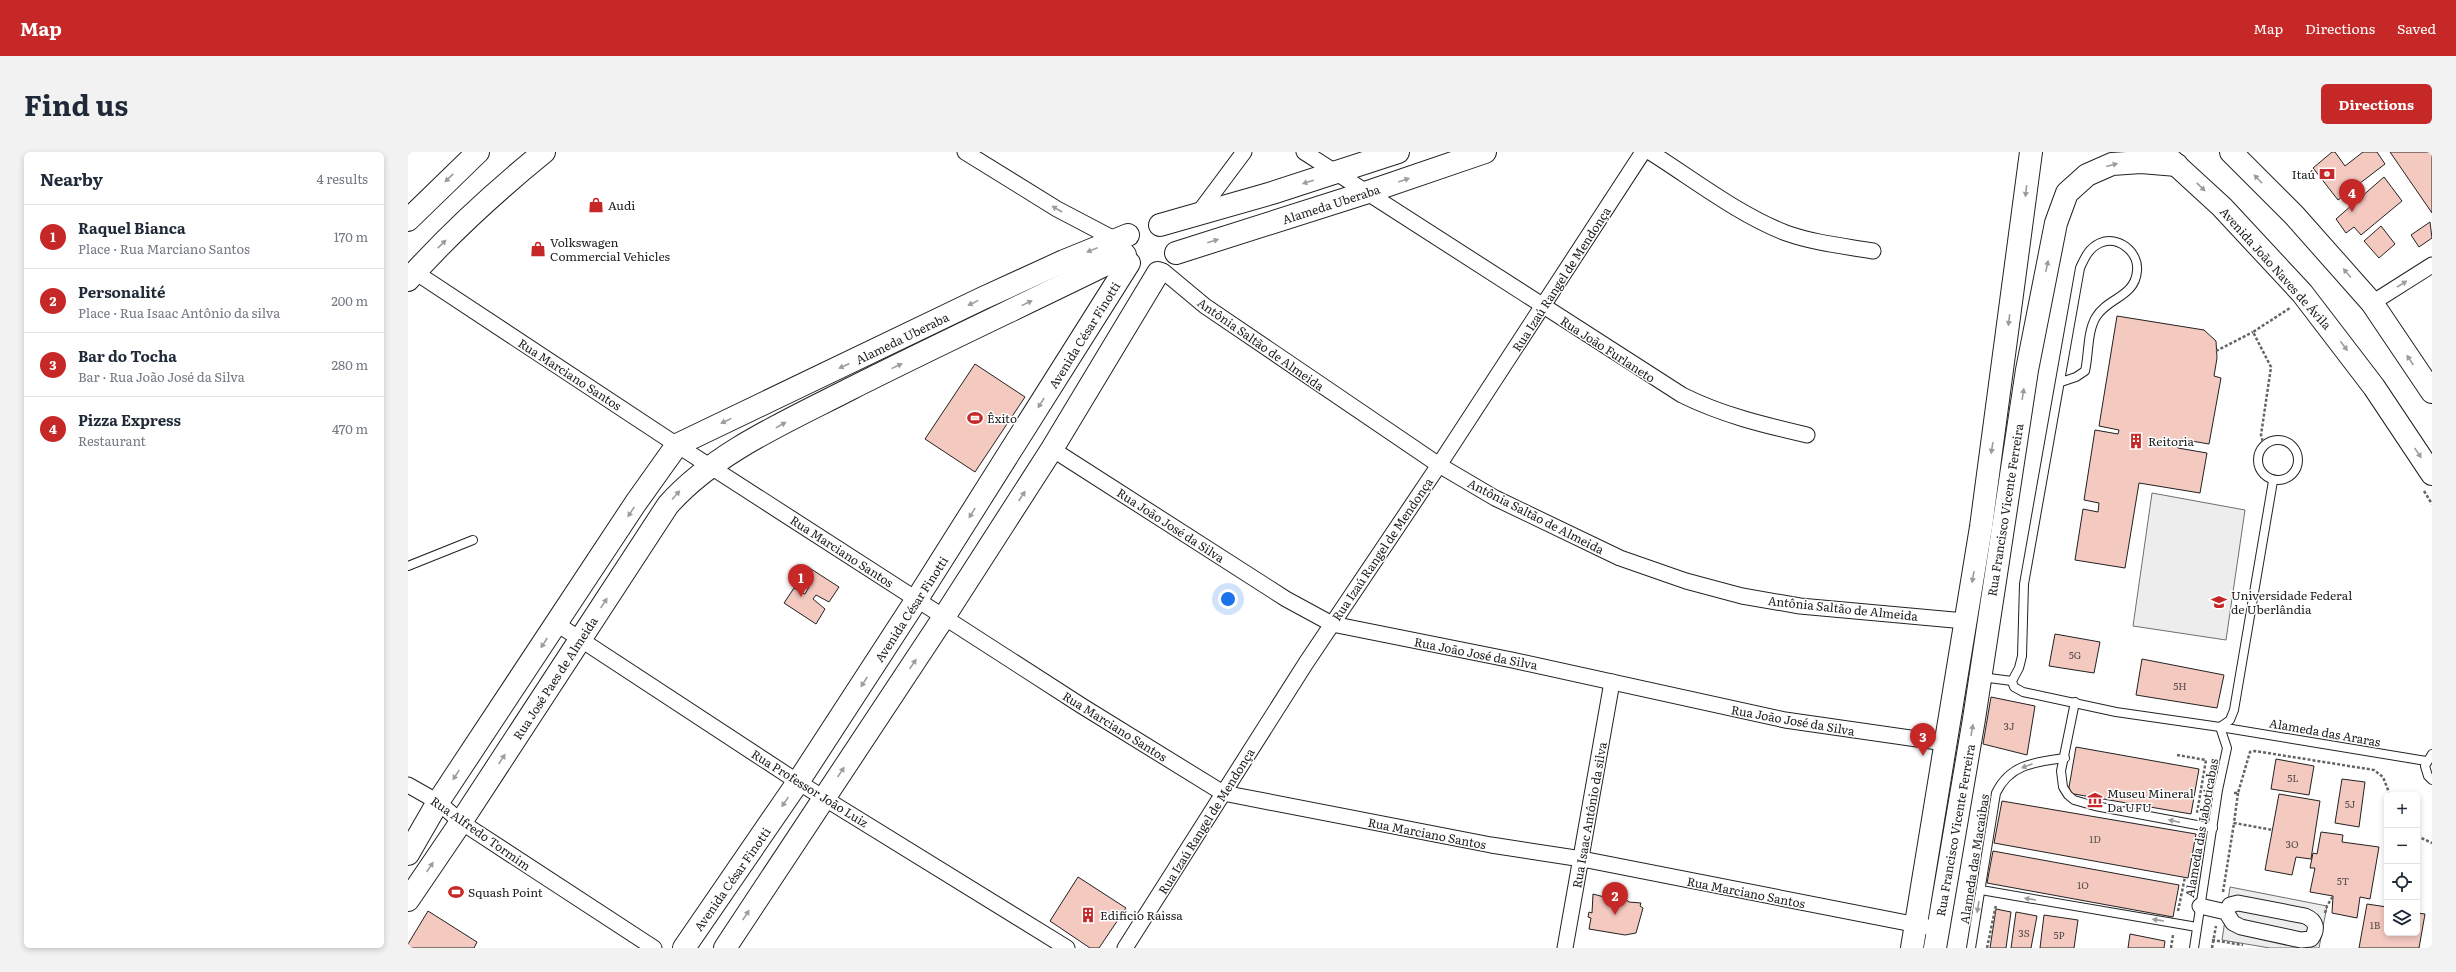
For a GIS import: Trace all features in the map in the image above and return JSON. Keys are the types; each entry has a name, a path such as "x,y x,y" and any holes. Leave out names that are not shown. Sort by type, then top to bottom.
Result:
{"main road":[{"path":"408,220 478,152"},
{"path":"412,276 508,182 544,152"},
{"name":"Alameda Uberaba","path":"712,466 806,411 1124,248 1142,224 1160,225 1198,215 1338,173 1398,152"},
{"name":"Alameda Uberaba","path":"1176,253 1368,192 1485,152"},
{"name":"Rua Francisco Vicente Ferreira","path":"1912,948 1997,417 2031,152"},
{"path":"2231,152 2300,221 2372,303 2432,392"},
{"name":"Rua Francisco Vicente Ferreira","path":"1937,938 1980,677 2019,418 2056,223 2067,193 2087,175 2112,164 2169,158"},
{"name":"Avenida João Naves de Ávila","path":"2169,158 2222,207 2297,302 2374,386 2427,480"},
{"path":"725,948 944,616 1052,449 1161,272 1170,266 1176,253 1174,239 1171,233 1160,225"},
{"path":"1124,248 1142,273 1161,272"},
{"name":"Alameda Uberaba","path":"677,445 981,299 1064,261 1124,248"},
{"name":"Avenida César Finotti","path":"684,948 798,782 917,599 1124,248"},
{"path":"1997,417 2019,418"},
{"path":"408,854 438,802 677,445"},
{"name":"Rua José Paes de Almeida","path":"408,900 461,822 668,505 687,483 712,466"}],"street":[{"path":"965,152 1057,209 1124,248"},
{"path":"1198,215 1244,152"},
{"name":"Rua João Furlaneto","path":"1304,152 1661,383 1706,407 1738,418 1807,435"},
{"name":"Rua Izaú Rangel de Mendonça","path":"1125,948 1332,624 1439,465 1643,152"},
{"path":"1650,152 1743,212 1785,233 1804,239 1873,250"},
{"path":"2372,303 2432,265"},
{"name":"Antônia Saltão de Almeida","path":"1161,272 1205,306 1439,465 1495,498 1620,558 1686,581 1742,596 1800,606 1965,621"},
{"name":"Rua Marciano Santos","path":"412,276 712,466 1082,706 1223,793 1490,845 1582,859 1916,924 1937,938"},
{"name":"Rua João José da Silva","path":"1052,449 1286,599 1332,624 1512,660 1785,720 1945,743"},
{"name":"Rua Professor João Luiz","path":"557,624 798,782 1067,948"},
{"name":"Rua Isaac Antônio da silva","path":"1566,948 1612,682"},
{"name":"Rua Alfredo Tormim","path":"408,785 438,802 461,822 654,948"},
{"path":"2200,906 2226,912 2233,923 2241,927 2301,940 2311,939 2315,933 2316,925 2312,919 2305,916 2238,903 2230,905 2226,912"}],"lane":[{"path":"1980,677 2012,681 2019,668 2022,656 2024,584 2061,382 2077,281 2085,257 2100,243 2112,240 2120,243 2128,248 2137,261 2136,278 2125,295 2097,315 2092,330 2087,364 2082,374 2061,382"},
{"path":"2272,441 2285,441 2291,445 2298,456 2298,463 2292,475 2287,479 2273,481 2262,474 2259,468 2258,455 2264,446 2272,441"},
{"path":"2220,726 2230,720 2234,710 2273,481"},
{"path":"408,566 473,540"},
{"name":"Alameda das Araras","path":"2012,681 2014,687 2023,692 2116,712 2220,726 2426,761"},
{"path":"2075,702 2065,758 2061,771 2063,787 2074,800 2108,809 2213,828"},
{"name":"Alameda das Jaboticabas","path":"2194,948 2227,748 2220,726"},
{"path":"2432,754 2426,761 2426,771 2432,780"},
{"name":"Alameda das Macaúbas","path":"1971,948 1996,793 2003,780 2027,765 2065,758"},
{"path":"1981,890 2197,926"}],"path":[{"path":"2216,351 2253,332 2297,302"},
{"path":"2253,332 2271,367 2261,435 2264,446"},
{"path":"2427,480 2432,504"},
{"path":"2223,893 2238,793 2246,760 2250,752 2255,751 2374,770 2382,777 2389,792"},
{"path":"2177,755 2206,760 2196,820"},
{"path":"2234,823 2273,830"},
{"path":"2420,837 2432,843"},
{"path":"2177,915 2185,877"},
{"path":"2212,948 2212,940 2216,924"},
{"path":"2171,948 2174,932"},
{"path":"2212,940 2250,947"}],"shaded area":[{"path":"2152,493 2245,510 2226,640 2133,626"},
{"path":"2230,887 2327,906 2319,948 2270,948 2222,940"}],"building":[{"path":"2332,152 2335,152 2345,166 2363,152 2377,152 2385,164 2338,200 2313,168"},
{"path":"2390,152 2432,152 2432,213"},
{"path":"2384,177 2402,201 2361,235 2354,227 2346,233 2336,219"},
{"path":"2430,222 2432,238 2419,247 2411,235"},
{"path":"2381,226 2395,244 2379,258 2364,241"},
{"name":"Reitoria","path":"2117,316 2204,330 2216,341 2217,358 2214,376 2221,378 2209,444 2180,439 2178,448 2207,453 2200,493 2139,483 2125,568 2075,560 2083,509 2098,512 2099,503 2084,500 2095,430 2118,434 2119,430 2099,426"},
{"name":"Êxito","path":"975,364 1025,397 975,472 925,439"},
{"path":"808,567 839,587 829,602 816,595 813,599 825,609 816,624 784,603 794,588 805,594 809,587 800,580"},
{"path":"2055,634 2100,642 2094,673 2049,666"},
{"path":"2142,659 2224,675 2217,708 2136,695"},
{"path":"1991,697 2035,706 2027,755 1983,744"},
{"path":"2076,747 2199,769 2191,814 2068,793"},
{"path":"2276,759 2314,766 2309,795 2271,789"},
{"path":"2342,779 2365,782 2359,827 2335,823"},
{"path":"2279,794 2320,801 2311,859 2296,857 2292,875 2265,870"},
{"path":"2002,801 2196,834 2188,878 1994,843"},
{"path":"2321,832 2343,835 2342,842 2379,847 2370,899 2360,897 2357,918 2332,913 2333,896 2310,892 2315,868 2310,868 2313,853 2317,854"},
{"path":"1993,851 2179,885 2173,917 1987,883"},
{"name":"Edifício Raissa","path":"1078,877 1126,908 1099,948 1090,948 1050,921"},
{"path":"1593,894 1608,898 1610,895 1614,896 1613,899 1619,900 1621,896 1629,902 1641,903 1640,906 1643,908 1636,933 1625,935 1589,929 1591,918 1588,917 1589,912 1592,913"},
{"path":"2367,904 2384,907 2384,936 2420,936 2420,913 2425,914 2419,948 2359,948"},
{"path":"1996,909 2011,912 2006,948 1990,948"},
{"path":"428,911 477,942 474,948 408,948 408,944"},
{"path":"2016,912 2037,916 2031,948 2011,948"},
{"path":"2044,915 2078,920 2074,948 2040,948"},
{"path":"2130,934 2165,941 2164,948 2128,948"}],"place":[{"name":"Itaú","path":"2327,174"},
{"name":"Audi","path":"596,205"},
{"name":"Pizza Express","path":"2352,212"},
{"name":"Volkswagen Commercial Vehicles","path":"538,249"},
{"name":"Êxito","path":"975,418"},
{"name":"Reitoria","path":"2136,441"},
{"name":"Raquel Bianca","path":"801,597"},
{"name":"Universidade Federal de Uberlândia","path":"2219,602"},
{"name":"Bar do Tocha","path":"1923,756"},
{"name":"Museu Mineral Da UFU","path":"2095,800"},
{"name":"Squash Point","path":"456,892"},
{"name":"Edifício Raissa","path":"1088,915"},
{"name":"Personalité","path":"1615,915"}]}
